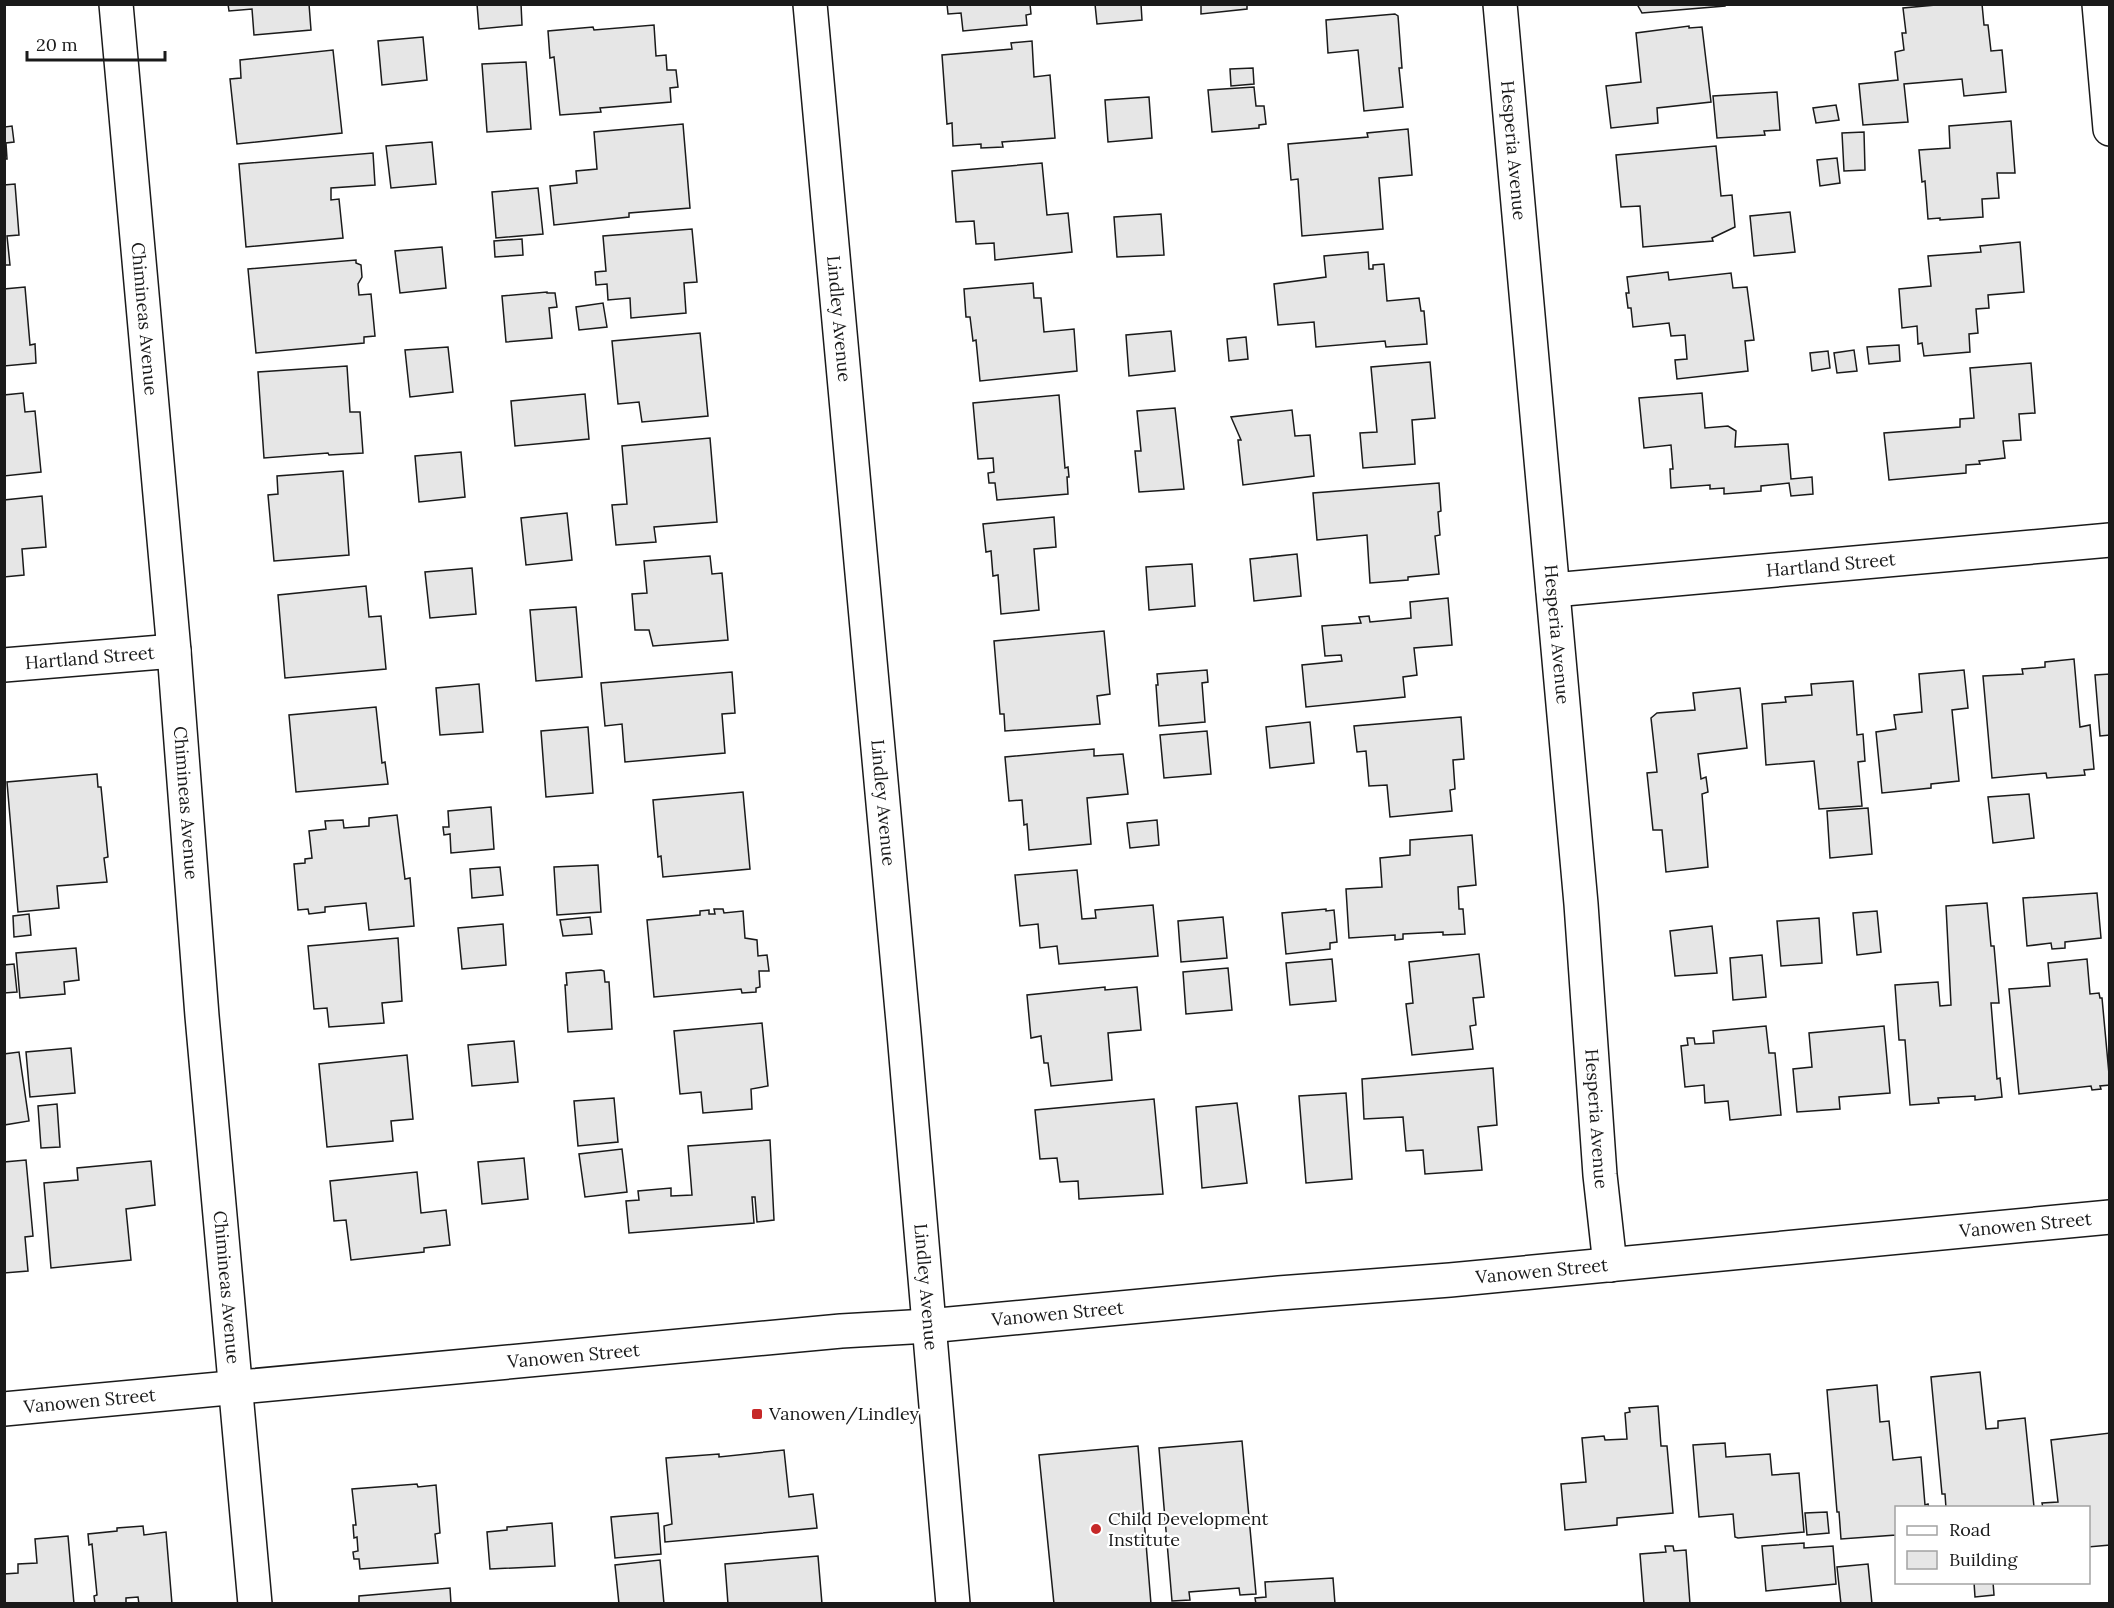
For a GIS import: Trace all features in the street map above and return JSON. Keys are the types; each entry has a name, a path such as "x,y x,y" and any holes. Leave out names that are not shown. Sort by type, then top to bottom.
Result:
{"street":[{"name":"Chimineas Avenue","path":"116,4 174,651 202,1016 255,1604"},
{"name":"Lindley Avenue","path":"810,4 903,1021 953,1604"},
{"name":"Hesperia Avenue","path":"1500,4 1581,904 1600,1176 1610,1265"},
{"path":"2098,4 2109,129"},
{"name":"Hartland Street","path":"1553,591 2109,540"},
{"name":"Hartland Street","path":"4,665 174,651"},
{"name":"Vanowen Street","path":"4,1409 841,1331 928,1326 2109,1218"}],"building":[{"path":"228,4 309,4 311,30 254,35 252,9 229,11"},
{"path":"477,4 521,4 522,25 479,29"},
{"path":"947,4 1030,4 1031,14 1026,15 1027,25 963,31 961,13 948,14"},
{"path":"1095,4 1141,4 1142,20 1097,24"},
{"path":"1201,4 1247,4 1247,9 1201,14"},
{"path":"1637,4 1725,4 1725,6 1642,13"},
{"path":"1982,4 1984,25 1988,25 1991,51 2002,50 2006,92 1964,96 1962,79 1904,84 1908,122 1863,125 1859,84 1898,80 1895,52 1904,50 1902,33 1906,33 1903,8"},
{"path":"1395,14 1398,16 1402,68 1399,68 1403,107 1364,111 1358,50 1328,53 1326,20"},
{"path":"654,25 656,56 666,55 667,70 676,70 678,87 670,88 671,102 600,108 601,112 560,115 554,57 550,58 548,31"},
{"path":"1689,26 1689,28 1702,27 1711,102 1657,108 1658,123 1611,128 1606,86 1641,82 1636,33"},
{"path":"423,37 427,80 382,85 378,41"},
{"path":"1032,41 1034,77 1050,75 1055,138 1002,142 1003,147 981,148 981,144 953,146 952,123 947,124 942,55 1012,49 1011,43"},
{"path":"333,50 342,133 237,144 230,79 241,78 240,60"},
{"path":"526,62 531,129 487,132 482,64"},
{"path":"1253,68 1254,84 1231,86 1230,69"},
{"path":"1254,87 1256,106 1264,106 1266,124 1259,125 1259,128 1212,132 1208,90"},
{"path":"1777,92 1780,130 1764,131 1765,135 1717,138 1713,96"},
{"path":"1149,97 1152,138 1108,142 1105,100"},
{"path":"1836,105 1839,120 1816,123 1813,108"},
{"path":"2011,121 2015,173 1997,173 1999,198 1982,199 1983,217 1928,219 1925,181 1922,182 1919,150 1950,148 1949,126"},
{"path":"4,124 5,127 12,126 14,142 6,143 7,159 4,159"},
{"path":"683,124 690,208 629,213 629,217 554,225 550,186 577,183 576,171 597,169 594,132"},
{"path":"1408,129 1412,175 1379,178 1383,229 1302,236 1298,179 1291,180 1288,144 1368,137 1367,133"},
{"path":"1864,132 1865,170 1844,171 1842,133"},
{"path":"432,142 436,184 391,188 386,146"},
{"path":"1716,146 1721,196 1732,195 1735,227 1712,238 1713,241 1643,247 1640,206 1621,207 1616,155"},
{"path":"373,153 375,185 331,188 331,200 339,199 343,238 246,247 239,164"},
{"path":"1837,158 1840,183 1820,186 1817,160"},
{"path":"1042,163 1047,215 1068,213 1072,252 995,260 994,243 976,244 974,221 956,222 952,171"},
{"path":"15,184 19,235 7,236 10,265 4,265 4,185"},
{"path":"538,188 543,234 496,238 492,192"},
{"path":"1790,212 1795,252 1754,256 1750,216"},
{"path":"1161,214 1164,255 1117,257 1114,217"},
{"path":"692,229 697,282 684,283 686,313 631,318 630,298 608,300 607,284 596,285 595,272 606,271 603,236"},
{"path":"522,239 523,255 495,257 494,241"},
{"path":"2020,242 2024,292 1988,295 1989,308 1976,309 1978,333 1969,334 1970,352 1924,356 1922,343 1918,344 1917,326 1902,328 1899,289 1931,286 1928,256 1981,252 1980,246"},
{"path":"442,247 446,288 400,293 395,251"},
{"path":"1368,252 1369,269 1373,269 1373,265 1384,264 1387,301 1419,298 1421,311 1424,311 1427,344 1386,347 1385,341 1316,347 1314,322 1278,325 1274,284 1326,277 1324,256"},
{"path":"356,260 356,263 361,265 359,295 371,294 375,336 364,337 364,343 256,353 248,269"},
{"path":"1668,272 1669,280 1731,273 1733,288 1747,287 1754,340 1745,341 1748,371 1677,379 1675,360 1687,359 1685,335 1671,336 1669,323 1633,327 1631,308 1628,308 1626,293 1629,293 1627,277"},
{"path":"1033,283 1034,298 1041,298 1044,332 1074,329 1077,371 980,381 976,340 973,341 970,317 966,317 964,289"},
{"path":"25,287 30,345 35,344 36,363 4,366 4,289"},
{"path":"555,293 557,307 549,308 552,338 506,342 502,296"},
{"path":"603,303 607,327 579,330 576,307"},
{"path":"1171,331 1175,371 1129,376 1126,335"},
{"path":"700,333 708,416 642,422 639,402 618,404 612,341"},
{"path":"1246,337 1248,359 1229,361 1227,339"},
{"path":"1899,345 1900,361 1869,364 1867,347"},
{"path":"448,347 453,392 410,397 405,350"},
{"path":"1854,350 1857,371 1837,373 1834,353"},
{"path":"1828,351 1830,368 1812,371 1810,353"},
{"path":"1430,362 1435,418 1412,420 1415,464 1363,468 1360,433 1377,432 1371,367"},
{"path":"2031,363 2035,413 2019,414 2021,440 2003,441 2005,458 1966,465 1966,473 1889,480 1884,433 1960,427 1960,419 1974,418 1970,368"},
{"path":"347,366 350,412 360,412 363,453 264,458 258,372"},
{"path":"23,393 25,412 35,411 41,472 4,476 4,395"},
{"path":"1702,393 1705,428 1728,426 1736,431 1735,447 1788,444 1791,479 1812,477 1813,494 1791,496 1789,483 1761,486 1761,491 1724,494 1724,488 1710,489 1710,485 1671,488 1670,469 1673,469 1671,445 1644,448 1639,398"},
{"path":"585,394 589,439 515,446 511,401"},
{"path":"1059,395 1065,468 1068,467 1069,477 1067,477 1068,494 997,500 995,483 989,483 988,473 994,472 993,458 978,459 973,403"},
{"path":"1175,408 1184,489 1139,492 1135,451 1141,451 1137,411"},
{"path":"1292,410 1295,436 1310,435 1314,476 1243,485 1238,440 1241,440 1231,417"},
{"path":"710,438 717,522 654,527 656,542 616,545 612,505 627,504 622,446"},
{"path":"461,452 465,497 419,502 415,456"},
{"path":"343,471 349,555 274,561 268,495 278,494 277,476"},
{"path":"1439,483 1440,535 1435,536 1439,574 1408,577 1408,580 1370,583 1367,535 1317,540 1313,493"},
{"path":"42,496 46,547 22,549 24,575 4,577 4,500"},
{"path":"567,513 572,560 526,565 521,518"},
{"path":"1054,517 1056,547 1034,549 1039,610 1001,614 998,575 993,576 991,551 986,552 983,524"},
{"path":"1297,554 1301,596 1254,601 1250,559"},
{"path":"710,556 712,574 722,573 728,640 653,646 649,630 635,630 632,594 647,593 644,561"},
{"path":"1192,564 1195,606 1149,610 1146,567"},
{"path":"472,568 476,614 430,618 425,572"},
{"path":"366,586 369,617 381,616 386,669 285,678 278,595"},
{"path":"1448,598 1452,645 1414,648 1417,675 1403,677 1405,697 1306,707 1302,665 1342,661 1341,655 1325,656 1322,626 1361,623 1359,617 1369,616 1370,622 1411,618 1410,602"},
{"path":"576,607 582,677 536,681 530,610"},
{"path":"1104,631 1110,694 1097,696 1100,724 1005,731 1004,714 1000,714 994,641"},
{"path":"2074,659 2080,727 2090,725 2094,769 2084,770 2085,775 2047,778 2046,773 1992,778 1983,676 2023,674 2022,669 2045,667 2045,662"},
{"path":"1207,670 1208,682 1202,683 1205,722 1159,726 1157,674"},
{"path":"1964,670 1968,708 1952,710 1959,781 1931,784 1931,788 1882,793 1876,732 1896,729 1894,715 1922,712 1919,674"},
{"path":"732,672 735,713 722,714 725,753 625,762 622,724 605,726 601,683"},
{"path":"2110,674 2110,735 2100,736 2095,675"},
{"path":"1853,681 1857,735 1863,734 1865,761 1858,762 1862,806 1819,809 1814,761 1766,765 1762,704 1786,702 1785,697 1812,695 1811,684"},
{"path":"479,684 483,732 440,735 436,688"},
{"path":"1740,688 1747,748 1698,754 1701,779 1706,777 1708,792 1702,794 1708,867 1666,872 1662,830 1653,830 1647,773 1657,772 1651,718 1657,713 1695,710 1693,693"},
{"path":"376,707 382,763 385,762 388,784 296,792 289,715"},
{"path":"1461,717 1464,759 1453,760 1455,789 1450,790 1452,811 1390,817 1387,785 1369,786 1366,751 1357,752 1354,726"},
{"path":"1310,722 1314,763 1270,768 1266,727"},
{"path":"588,727 593,793 546,797 541,731"},
{"path":"1207,731 1211,774 1164,778 1160,735"},
{"path":"1094,749 1094,756 1123,754 1128,794 1087,798 1091,844 1029,850 1022,800 1009,801 1005,757"},
{"path":"97,774 98,787 101,787 108,857 104,858 107,882 57,886 59,908 18,912 7,782"},
{"path":"743,792 750,869 663,877 661,856 658,857 653,800"},
{"path":"2029,794 2034,838 1993,843 1988,797"},
{"path":"491,807 494,849 451,853 450,834 444,835 443,827 449,827 448,811"},
{"path":"1868,808 1872,854 1830,858 1827,811"},
{"path":"397,815 405,879 410,878 414,926 369,930 366,903 325,907 325,912 309,914 308,909 298,910 294,864 305,863 305,859 312,858 309,831 326,829 325,821 343,820 344,828 369,826 369,818"},
{"path":"1157,820 1159,845 1130,848 1127,823"},
{"path":"1472,835 1476,885 1458,887 1459,909 1463,909 1465,934 1443,935 1443,932 1403,934 1403,939 1395,940 1395,935 1349,938 1346,889 1382,887 1380,858 1410,855 1410,840"},
{"path":"598,865 601,912 557,915 554,867"},
{"path":"500,867 503,895 472,898 470,869"},
{"path":"1077,870 1082,919 1096,918 1095,910 1153,905 1158,956 1059,964 1057,946 1040,948 1038,924 1020,926 1015,875"},
{"path":"2097,893 2101,938 2065,942 2065,948 2052,949 2051,943 2027,946 2023,898"},
{"path":"1987,903 1991,946 1994,946 1999,1003 1991,1003 1997,1079 2000,1078 2002,1097 1975,1100 1975,1096 1938,1098 1939,1103 1910,1105 1905,1040 1899,1040 1895,985 1938,982 1940,1006 1951,1005 1946,906"},
{"path":"714,909 723,909 724,913 743,911 745,938 757,940 758,956 767,955 769,971 759,971 760,987 756,988 756,992 742,993 741,989 654,997 647,920 700,915 700,911 709,910 709,914 715,914"},
{"path":"1326,909 1326,911 1334,910 1337,942 1330,943 1330,949 1286,954 1282,913"},
{"path":"1877,911 1881,952 1857,955 1853,913"},
{"path":"29,914 31,935 14,937 13,916"},
{"path":"590,917 592,934 563,936 560,920"},
{"path":"1223,917 1227,958 1181,962 1178,921"},
{"path":"1819,918 1822,963 1781,966 1777,921"},
{"path":"503,924 506,965 462,969 458,928"},
{"path":"1712,926 1717,973 1675,976 1670,931"},
{"path":"398,938 402,1001 382,1003 384,1023 329,1027 327,1008 314,1009 308,946"},
{"path":"76,948 79,980 64,982 65,994 20,998 16,953"},
{"path":"1479,954 1484,997 1473,998 1476,1025 1470,1026 1473,1049 1412,1055 1406,1004 1413,1003 1409,962"},
{"path":"1762,955 1766,997 1733,1000 1730,958"},
{"path":"1332,959 1336,1001 1290,1005 1286,963"},
{"path":"2087,959 2090,994 2099,993 2102,998 2110,1085 2092,1090 2091,1086 2019,1094 2009,989 2050,986 2048,963"},
{"path":"14,964 17,992 4,993 4,965"},
{"path":"1228,968 1232,1010 1186,1014 1183,972"},
{"path":"604,971 605,982 609,982 612,1029 568,1032 566,973"},
{"path":"1105,987 1105,990 1137,987 1141,1030 1108,1033 1112,1080 1051,1086 1048,1063 1044,1063 1041,1036 1031,1038 1027,995"},
{"path":"762,1023 768,1086 751,1089 752,1109 703,1113 701,1092 680,1094 674,1031"},
{"path":"1766,1026 1769,1053 1775,1053 1781,1115 1730,1120 1728,1101 1705,1103 1704,1085 1685,1087 1681,1046 1688,1045 1687,1038 1694,1038 1695,1044 1714,1043 1713,1031"},
{"path":"1884,1026 1890,1093 1839,1097 1840,1109 1797,1112 1793,1069 1812,1067 1809,1033"},
{"path":"514,1041 518,1082 472,1086 468,1045"},
{"path":"71,1048 75,1093 30,1097 26,1052"},
{"path":"19,1052 29,1121 4,1125 4,1054"},
{"path":"407,1055 413,1119 391,1121 393,1141 327,1147 319,1064"},
{"path":"1493,1068 1497,1125 1478,1127 1482,1170 1425,1174 1423,1150 1406,1151 1403,1117 1364,1119 1362,1079"},
{"path":"1346,1093 1352,1179 1306,1183 1299,1096"},
{"path":"614,1098 618,1142 578,1146 574,1101"},
{"path":"1154,1099 1163,1194 1079,1199 1078,1181 1060,1182 1057,1158 1040,1159 1035,1110"},
{"path":"1237,1103 1247,1183 1202,1188 1196,1107"},
{"path":"57,1104 60,1147 41,1148 38,1106"},
{"path":"770,1140 774,1220 757,1222 755,1197 752,1197 754,1223 629,1233 626,1201 639,1200 638,1191 671,1188 671,1196 692,1195 688,1146"},
{"path":"622,1149 627,1192 585,1197 579,1154"},
{"path":"524,1158 528,1199 482,1204 478,1162"},
{"path":"26,1160 33,1236 25,1237 28,1271 4,1273 4,1162"},
{"path":"151,1161 155,1205 126,1209 131,1260 51,1268 44,1183 78,1180 77,1168"},
{"path":"417,1172 421,1213 446,1210 450,1245 424,1248 424,1252 351,1260 346,1220 334,1221 330,1181"},
{"path":"1980,1372 1986,1429 1998,1428 1998,1421 2025,1418 2034,1506 1946,1506 1945,1494 1942,1494 1931,1377"},
{"path":"1877,1385 1880,1422 1889,1421 1893,1460 1921,1457 1925,1505 1928,1506 1895,1506 1895,1535 1841,1539 1827,1390"},
{"path":"1658,1406 1661,1446 1667,1446 1673,1513 1617,1518 1617,1525 1565,1530 1561,1484 1586,1482 1582,1438 1604,1436 1605,1440 1627,1439 1625,1413 1630,1412 1629,1408"},
{"path":"2110,1433 2110,1545 2090,1547 2090,1506 2043,1506 2042,1503 2058,1502 2051,1440"},
{"path":"1242,1441 1256,1594 1240,1595 1239,1588 1189,1592 1190,1600 1172,1601 1159,1448"},
{"path":"1725,1443 1726,1457 1770,1454 1772,1475 1799,1473 1804,1532 1738,1538 1735,1537 1733,1514 1699,1517 1693,1445"},
{"name":"Child Development Institute","path":"1138,1446 1151,1604 1054,1604 1039,1455"},
{"path":"784,1450 789,1497 813,1494 817,1528 665,1542 664,1526 672,1524 666,1458 719,1454 719,1457"},
{"path":"417,1484 418,1487 436,1485 440,1533 435,1534 438,1563 360,1569 359,1559 354,1559 353,1552 358,1551 357,1537 354,1538 353,1525 356,1525 352,1489"},
{"path":"1827,1512 1829,1533 1807,1535 1805,1513"},
{"path":"658,1513 661,1554 615,1558 611,1517"},
{"path":"552,1523 555,1566 490,1569 487,1532 507,1530 507,1527"},
{"path":"143,1526 144,1535 166,1532 172,1604 139,1604 138,1597 126,1598 126,1604 95,1604 94,1596 97,1595 92,1544 89,1545 88,1534"},
{"path":"68,1536 74,1604 4,1604 4,1574 18,1573 18,1564 37,1563 35,1539"},
{"path":"1804,1543 1804,1548 1833,1546 1836,1584 1766,1591 1762,1546"},
{"path":"1665,1546 1673,1546 1674,1551 1686,1550 1690,1604 1644,1604 1640,1554 1666,1552"},
{"path":"818,1556 822,1604 728,1604 725,1564"},
{"path":"660,1560 664,1604 619,1604 615,1565"},
{"path":"1868,1564 1872,1604 1841,1604 1837,1567"},
{"path":"1333,1578 1335,1604 1256,1604 1255,1598 1266,1597 1265,1582"},
{"path":"1974,1584 1993,1584 1994,1595 1975,1597"},
{"path":"450,1588 451,1604 359,1604 359,1596"}],"place":[{"name":"Vanowen/Lindley","path":"757,1414"},
{"name":"Child Development Institute","path":"1096,1529"}]}
